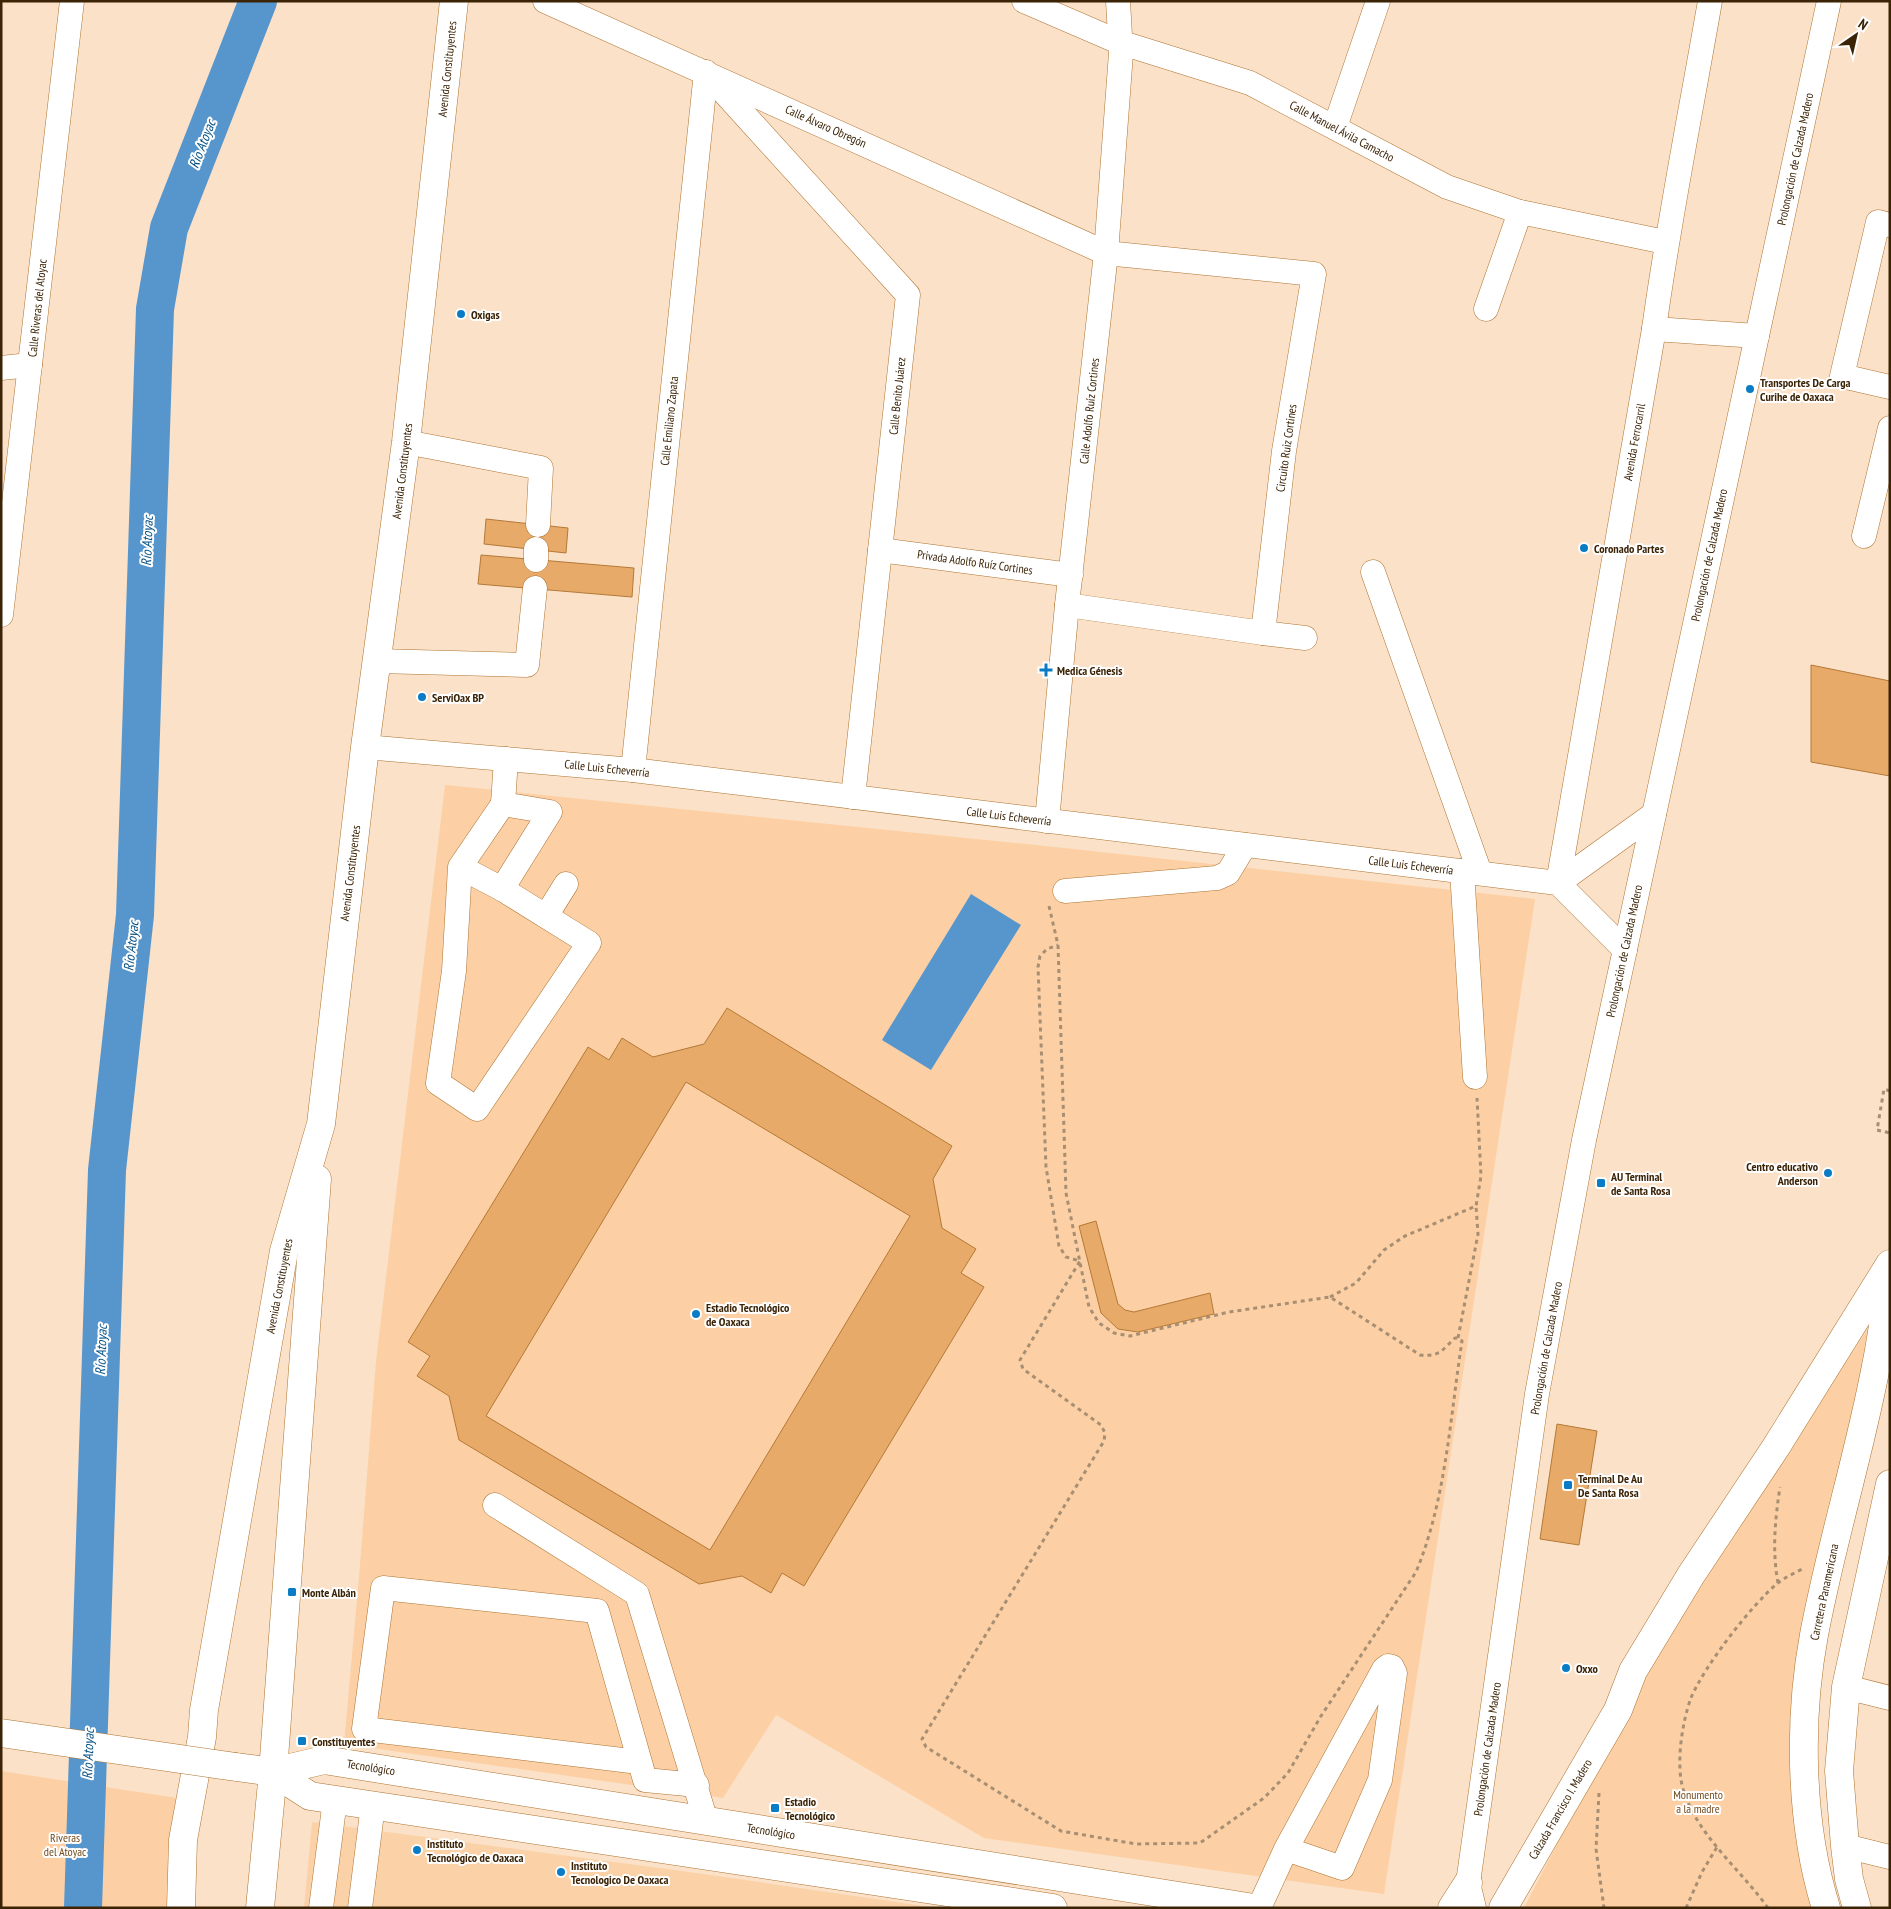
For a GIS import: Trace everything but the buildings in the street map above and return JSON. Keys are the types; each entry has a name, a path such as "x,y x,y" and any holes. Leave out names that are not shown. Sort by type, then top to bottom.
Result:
{"main road":[{"name":"Avenida Constituyentes","path":"181,1908 183,1840 284,1251 321,1124 365,747 406,442 454,1"},
{"path":"260,1908 273,1772 321,1124"},
{"name":"Calzada Francisco I. Madero","path":"1503,1908 1618,1710 1633,1671 1691,1575 1776,1448 1890,1264"},
{"name":"Carretera Panamericana","path":"1826,1908 1818,1880 1804,1768 1806,1700 1814,1636 1876,1366 1890,1280"},
{"path":"1857,1908 1849,1879 1839,1772 1846,1686 1890,1484"},
{"path":"1,1733 273,1772 310,1796 1053,1908"},
{"name":"Tecnológico","path":"273,1772 324,1760 1254,1908"},
{"path":"621,1842 626,1808"},
{"path":"1070,1908 1072,1879"},
{"path":"1452,1908 1471,1895"}],"street":[{"name":"Calle Riveras del Atoyac","path":"1,615 72,1"},
{"name":"Calle Álvaro Obregón","path":"545,1 1106,253"},
{"name":"Calle Manuel Ávila Camacho","path":"1024,1 1119,42 1250,83 1447,187 1520,212 1665,242"},
{"name":"Calle Adolfo Ruíz Cortines","path":"1047,821 1070,575 1106,253 1121,53 1118,1"},
{"path":"1335,127 1378,1"},
{"name":"Avenida Ferrocarril","path":"1558,883 1654,329 1665,242 1689,122 1710,1"},
{"name":"Prolongación de Calzada Madero","path":"1471,1895 1537,1394 1584,1140 1829,1"},
{"name":"Calle Benito Juárez","path":"706,72 908,294 853,797"},
{"name":"Calle Emiliano Zapata","path":"633,770 706,72"},
{"path":"1486,309 1520,212"},
{"path":"1890,225 1878,222 1842,376 1890,387"},
{"name":"Circuito Ruiz Cortines","path":"1106,253 1314,274 1284,451 1263,633"},
{"path":"1654,329 1757,336"},
{"path":"1,368 30,365"},
{"path":"1864,536 1890,428"},
{"path":"406,442 541,468 538,525"},
{"name":"Privada Adolfo Ruíz Cortines","path":"880,550 1070,575"},
{"path":"1373,572 1471,872 1475,1077"},
{"path":"376,661 527,665 534,588"},
{"path":"1067,605 1306,638"},
{"name":"Calle Luis Echeverría","path":"365,747 633,770 1558,883"},
{"path":"460,867 502,889 589,943 477,1109 438,1083 454,971 460,867 503,804 506,759"},
{"path":"502,889 550,812 503,804"},
{"path":"1625,950 1558,883 1654,814"},
{"path":"1065,891 1217,878 1228,873 1245,845"},
{"path":"546,916 566,884"},
{"path":"495,1505 637,1594 697,1785 706,1821"},
{"path":"639,1762 364,1729 383,1588 597,1611 645,1780 697,1785"},
{"path":"1259,1908 1286,1849 1384,1669 1392,1666 1394,1673 1380,1780 1342,1868 1286,1849"},
{"path":"1846,1686 1890,1698"},
{"path":"321,1908 335,1800"},
{"path":"360,1908 373,1805"},
{"path":"1845,1846 1890,1857"}],"path":[{"path":"1065,891 1053,891 1046,898 1058,945 1066,1193 1089,1307 1099,1322 1114,1333 1130,1336 1229,1312 1330,1297 1356,1284 1384,1250 1405,1236 1476,1206"},
{"path":"1058,945 1047,949 1040,956 1038,967 1046,1167 1059,1246 1066,1258 1080,1262"},
{"path":"1330,1297 1420,1355 1433,1356 1458,1338 1478,1234 1476,1206 1481,1176 1475,1077"},
{"path":"1890,1090 1884,1089 1877,1130 1890,1133"},
{"path":"1080,1262 1020,1360 1023,1369 1101,1425 1105,1433 1104,1441 922,1739 926,1747 1061,1831 1136,1844 1200,1843 1264,1798 1288,1772 1321,1716 1416,1572 1426,1547 1436,1511 1462,1341 1458,1338"},
{"path":"1778,1583 1774,1558 1774,1528 1781,1481"},
{"path":"1768,1908 1738,1868 1718,1847 1699,1822 1683,1791 1680,1750 1691,1698 1707,1670 1752,1608 1778,1583 1804,1568 1830,1564"},
{"path":"1600,1784 1596,1849 1604,1908"},
{"path":"1686,1908 1702,1872 1718,1847"}],"shaded area":[{"name":"Instituto Tecnológico de Oaxaca","path":"312,1822 682,1871 938,1908 304,1908"}],"green space":[{"path":"445,785 1036,845 1535,899 1384,1894 984,1838 776,1715 723,1798 344,1744 376,1361"},
{"name":"Monumento a la madre","path":"1870,1325 1811,1635 1821,1908 1524,1908 1634,1695 1667,1639"},
{"name":"Riveras del Atoyac","path":"1,1771 177,1798 173,1908 1,1908"}],"water":[{"path":"971,894 1021,925 931,1070 882,1040"}],"waterway":[{"name":"Río Atoyac","path":"83,1908 107,1170 135,915 155,309 169,228 258,1"}],"place":[{"name":"Oxigas","path":"461,314"},
{"name":"Transportes De Carga Curihe de Oaxaca","path":"1750,389"},
{"name":"Coronado Partes","path":"1584,548"},
{"name":"Medica Génesis","path":"1046,670"},
{"name":"ServiOax BP","path":"422,697"},
{"name":"Centro educativo Anderson","path":"1828,1173"},
{"name":"AU Terminal de Santa Rosa","path":"1601,1183"},
{"name":"Estadio Tecnológico de Oaxaca","path":"696,1314"},
{"name":"Terminal De Au De Santa Rosa","path":"1568,1485"},
{"name":"Monte Albán","path":"292,1592"},
{"name":"Oxxo","path":"1566,1668"},
{"name":"Constituyentes","path":"302,1741"},
{"name":"Estadio Tecnológico","path":"775,1808"},
{"name":"Instituto Tecnológico de Oaxaca","path":"417,1850"},
{"name":"Instituto Tecnologico De Oaxaca","path":"561,1872"}]}
